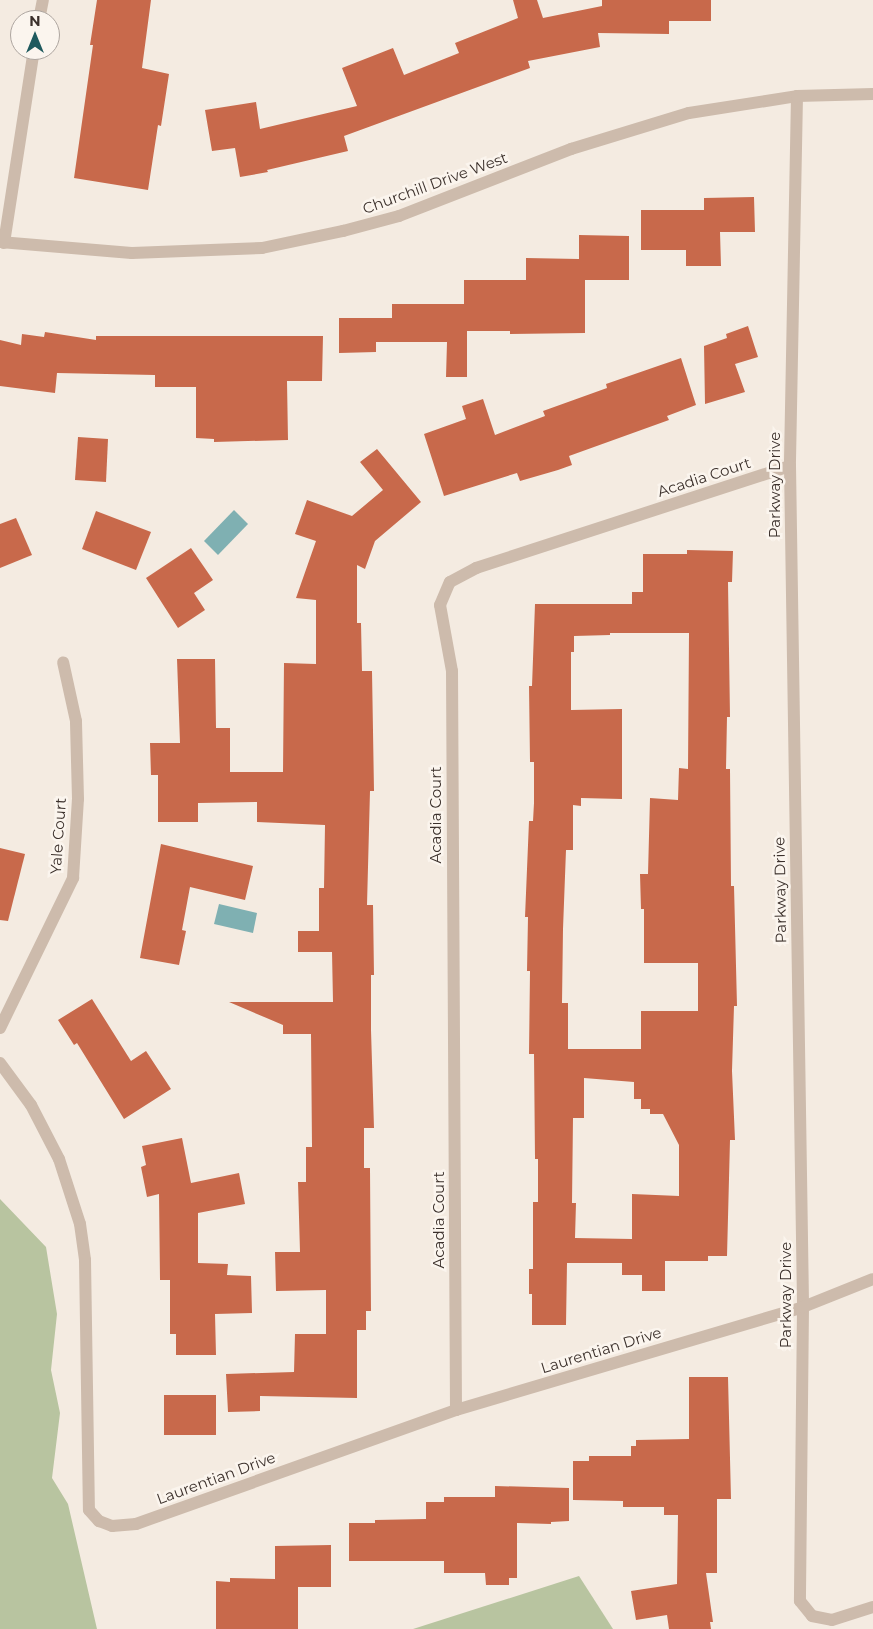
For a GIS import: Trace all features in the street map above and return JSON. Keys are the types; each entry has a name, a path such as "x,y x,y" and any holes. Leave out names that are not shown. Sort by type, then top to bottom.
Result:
{"street":[{"path":"2,242 32,60"},
{"name":"Churchill Drive West","path":"2,242 132,254 262,248 344,231 399,216 571,149 689,113 797,96 873,94"},
{"name":"Parkway Drive","path":"797,96 790,466 803,1307 800,1601 812,1616 832,1620 873,1607"},
{"name":"Acadia Court","path":"456,1410 452,671 440,605 450,582 476,568 790,466"},
{"name":"Yale Court","path":"0,1028 74,878 78,799 76,722 63,662"},
{"name":"Laurentian Drive","path":"0,1063 31,1105 59,1159 80,1224 85,1260 89,1510 99,1521 112,1526 136,1524 456,1410 803,1307 873,1279"}],"green space":[{"path":"0,1199 46,1247 57,1314 51,1370 60,1413 52,1478 68,1504 97,1629 0,1629"},
{"path":"579,1576 613,1629 413,1629"}],"water":[{"path":"234,510 248,524 218,555 204,541"},
{"path":"219,904 257,913 253,933 214,924"}],"building":[{"path":"97,0 151,0 142,68 169,74 161,126 158,125 148,190 74,178 93,45 90,45"},
{"path":"513,0 537,0 543,18 602,6 602,0 711,0 711,21 669,21 669,34 598,33 600,47 528,61 530,68 344,136 348,151 267,170 268,172 240,177 235,148 212,151 205,110 256,102 260,129 357,106 342,68 393,48 404,75 459,53 455,43 518,18"},
{"path":"754,197 755,232 720,232 721,266 686,266 686,250 641,250 641,210 704,210 704,198"},
{"path":"579,235 629,236 629,280 585,280 585,333 510,334 510,331 467,331 467,377 446,377 447,342 376,342 376,352 339,353 339,318 392,318 392,304 464,304 464,280 526,280 526,258 579,259"},
{"path":"748,326 758,357 735,364 745,392 705,404 704,346 727,338 726,334"},
{"path":"45,332 96,340 96,336 323,336 322,381 287,381 288,440 214,442 214,439 196,438 196,387 155,387 155,375 57,373 55,393 0,386 0,340 21,345 22,334 44,337"},
{"path":"681,358 696,405 667,416 669,420 569,456 572,465 520,481 517,473 444,496 424,434 466,419 462,406 483,399 495,435 545,416 543,411 607,388 606,384"},
{"path":"78,437 108,439 106,482 75,480"},
{"path":"377,449 421,502 375,541 365,569 357,565 357,623 361,623 362,671 372,671 374,791 370,791 367,905 373,905 374,975 371,975 371,1030 374,1128 364,1128 364,1168 370,1168 371,1311 366,1311 366,1330 357,1330 357,1398 260,1396 260,1411 228,1412 226,1374 294,1372 295,1334 326,1334 326,1290 276,1291 275,1252 300,1252 298,1182 306,1182 306,1147 312,1147 311,1034 283,1034 283,1025 229,1002 333,1002 332,952 298,952 298,931 319,931 319,888 324,888 325,825 257,822 257,802 198,803 198,822 158,822 158,775 151,775 150,743 180,743 177,659 215,659 216,728 230,728 230,772 283,772 284,663 316,664 316,600 296,598 316,541 295,534 307,500 352,516 383,490 360,462"},
{"path":"96,511 151,532 136,570 82,549"},
{"path":"16,518 32,555 0,568 0,524"},
{"path":"191,548 213,580 194,593 205,610 178,628 146,578"},
{"path":"687,550 733,551 732,582 728,582 730,717 727,717 726,769 730,769 731,886 734,886 737,1006 734,1006 732,1071 735,1140 730,1140 727,1256 708,1256 708,1261 665,1261 665,1291 642,1291 642,1275 622,1275 622,1263 567,1263 566,1325 532,1325 532,1294 529,1294 529,1269 533,1269 533,1202 538,1202 538,1159 535,1159 534,1054 529,1054 530,971 527,971 528,917 525,917 529,821 533,821 534,803 534,762 530,762 529,686 532,686 535,604 632,604 632,592 643,592 643,554 687,554","holes":["610,633 689,633 688,769 679,768 678,800 650,798 648,874 640,874 641,909 644,909 644,963 698,963 698,1011 641,1011 641,1049 568,1049 568,1003 562,1003 563,929 566,850 573,850 573,805 581,806 581,798 622,799 622,709 571,710 571,652 574,652 574,636 610,635","584,1078 634,1082 634,1099 641,1099 641,1109 650,1109 650,1114 663,1114 679,1145 679,1196 632,1194 632,1239 575,1238 576,1203 572,1203 573,1118 584,1118"]},
{"path":"161,844 253,866 245,900 190,887 182,930 186,931 179,965 140,958"},
{"path":"0,848 25,854 8,921 0,920"},
{"path":"92,999 131,1061 146,1051 171,1089 124,1119 77,1043 74,1045 58,1020"},
{"path":"182,1138 191,1183 239,1173 245,1204 198,1213 198,1263 228,1264 227,1275 251,1276 252,1313 215,1314 216,1355 176,1355 176,1334 170,1334 170,1280 160,1280 159,1194 147,1197 141,1167 146,1165 142,1146"},
{"path":"689,1377 728,1377 731,1499 717,1499 717,1573 706,1573 713,1622 710,1622 711,1629 669,1629 667,1615 636,1620 631,1591 677,1584 678,1515 664,1515 664,1507 623,1507 623,1501 573,1500 573,1461 589,1461 589,1456 631,1456 631,1446 636,1446 636,1440 689,1439"},
{"path":"164,1395 216,1395 216,1435 164,1435"},
{"path":"495,1486 569,1488 569,1521 551,1522 551,1524 517,1523 517,1578 509,1578 509,1585 486,1585 485,1573 444,1573 444,1561 349,1561 349,1523 375,1523 375,1520 426,1519 426,1502 444,1502 444,1497 495,1497"},
{"path":"331,1545 331,1587 298,1587 298,1629 216,1629 216,1581 230,1582 230,1578 275,1579 275,1546"}]}
